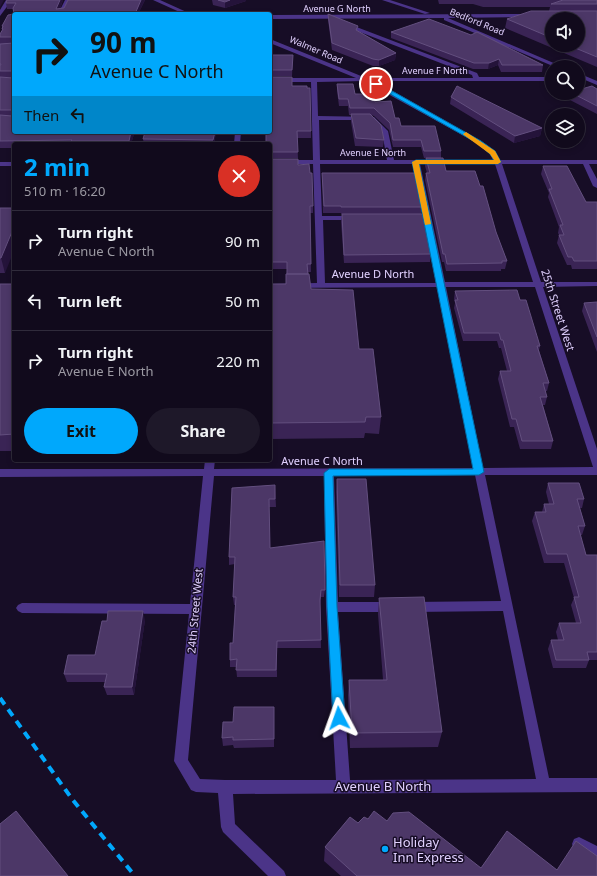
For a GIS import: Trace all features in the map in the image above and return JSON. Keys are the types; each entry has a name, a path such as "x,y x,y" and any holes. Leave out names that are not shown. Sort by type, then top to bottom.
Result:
{"street":[{"path":"1,17 9,0"},
{"path":"62,12 68,0"},
{"path":"156,0 183,12"},
{"name":"Bedford Road","path":"384,0 437,16 545,61"},
{"name":"Avenue G North","path":"272,17 536,16"},
{"path":"336,17 336,21 475,74 477,80"},
{"name":"Walmer Road","path":"272,42 383,87 479,142 493,153 498,162"},
{"path":"585,78 597,83"},
{"name":"Avenue F North","path":"272,80 545,79"},
{"path":"585,79 597,79"},
{"path":"314,80 321,285"},
{"path":"316,118 372,118 385,131 391,162"},
{"name":"Avenue E North","path":"272,162 597,162"},
{"path":"416,162 423,218 440,284 508,606 544,786"},
{"name":"25th Street West","path":"498,162 539,284 597,466"},
{"path":"585,162 597,186"},
{"path":"0,164 12,164"},
{"path":"319,218 365,218"},
{"name":"Avenue D North","path":"272,286 597,284"},
{"name":"24th Street West","path":"181,761 210,462"},
{"name":"Avenue C North","path":"0,473 597,471"},
{"path":"329,473 332,607 343,786"},
{"path":"332,607 508,606"},
{"path":"22,608 196,609"},
{"name":"Avenue B North","path":"181,761 196,784 225,787 597,786"},
{"path":"225,787 228,827 280,876"},
{"path":"579,844 597,854"}],"building":[{"path":"7,0 60,0 56,9 64,8 68,0 141,0 136,12 14,12 13,8 16,3 6,3"},
{"path":"218,0 230,0 225,2"},
{"path":"563,0 597,0 597,4 551,4"},
{"path":"531,11 597,11 597,57 585,52 585,12 545,12 545,35 507,19"},
{"path":"12,14 12,37 0,37 3,29 2,26 8,15"},
{"path":"328,14 358,26 356,30 396,53 379,60 332,43"},
{"path":"429,19 471,35 477,32 543,65 502,65 499,59 489,63 474,63 391,32"},
{"path":"12,43 12,71 0,71 0,44"},
{"path":"272,55 293,55 292,70 272,70"},
{"path":"0,77 12,78 12,110 0,110"},
{"path":"272,77 292,77 292,86 307,86 307,88 310,88 311,131 297,131 298,152 272,152 272,142 266,142 266,134 272,134"},
{"path":"337,84 353,84 355,94 373,94 375,102 391,101 395,118 399,118 401,126 435,126 441,151 424,151 421,140 393,140 390,123 374,108 350,108 348,99 339,99"},
{"path":"457,86 542,128 515,136 451,97"},
{"path":"592,86 597,89 597,106 585,100 585,88"},
{"path":"351,114 370,114 381,125 384,140 356,138"},
{"path":"0,115 12,116 12,134 131,134 129,141 0,141"},
{"path":"144,134 214,134 213,140 143,139"},
{"path":"426,158 443,158 446,171 475,171 480,186 483,186 496,232 507,261 502,261 502,263 447,264 445,254 443,254 426,173 430,173"},
{"path":"272,159 298,159 298,165 309,164 310,173 312,173 313,206 310,206 311,264 307,264 308,274 287,274 287,262 272,262"},
{"path":"543,166 567,166 586,202 597,202 597,261 574,261 572,257 568,257 559,235 564,235 560,225 563,225 549,189 552,189"},
{"path":"322,173 415,173 422,207 324,206"},
{"path":"0,208 12,208 12,232 0,258"},
{"path":"342,214 424,214 431,254 344,255"},
{"path":"286,274 309,274 311,289 353,290 359,349 373,349 381,417 366,417 365,422 272,423 272,284 286,284"},
{"path":"0,284 12,284 12,434 0,435"},
{"path":"517,290 520,300 526,300 540,346 537,346 549,383 543,383 547,397 540,397 553,441 522,441 516,419 512,419 500,371 511,371 503,340 501,340 499,333 464,333 455,300 458,300 455,291"},
{"path":"597,302 597,337 584,303"},
{"path":"337,479 366,479 375,585 340,585"},
{"path":"548,483 579,483 584,499 577,499 585,526 578,526 586,555 597,555 597,652 587,652 589,660 556,660 551,640 564,640 559,623 581,623 574,597 579,597 567,554 547,554 535,512 546,512 544,504 554,504"},
{"path":"275,485 275,499 269,499 270,548 324,541 325,590 321,590 320,600 321,640 277,641 276,670 236,670 237,659 230,660 230,643 233,643 236,597 233,597 235,557 229,557 232,488"},
{"path":"424,597 442,732 352,733 349,680 387,680 379,598"},
{"path":"108,611 143,611 132,687 104,687 107,674 64,674 68,655 95,655 102,621 107,621"},
{"path":"234,707 274,707 274,739 233,740 233,737 222,738 223,722 233,722"},
{"path":"16,811 68,876 0,876 0,824"},
{"path":"374,811 387,821 393,813 409,812 481,868 507,831 557,870 576,841 597,856 597,876 357,876 325,847 350,817 358,823 364,817 368,819"}],"railway":[{"path":"0,698 72,799 135,876"}],"slow traffic":[{"path":"428,224 416,162 498,162 493,153 466,134"}],"place":[{"name":"Holiday Inn Express","path":"385,849"}],"route":[{"path":"339,718 332,607 329,473 479,472 416,162 498,162 493,153 479,142 376,84"}]}
